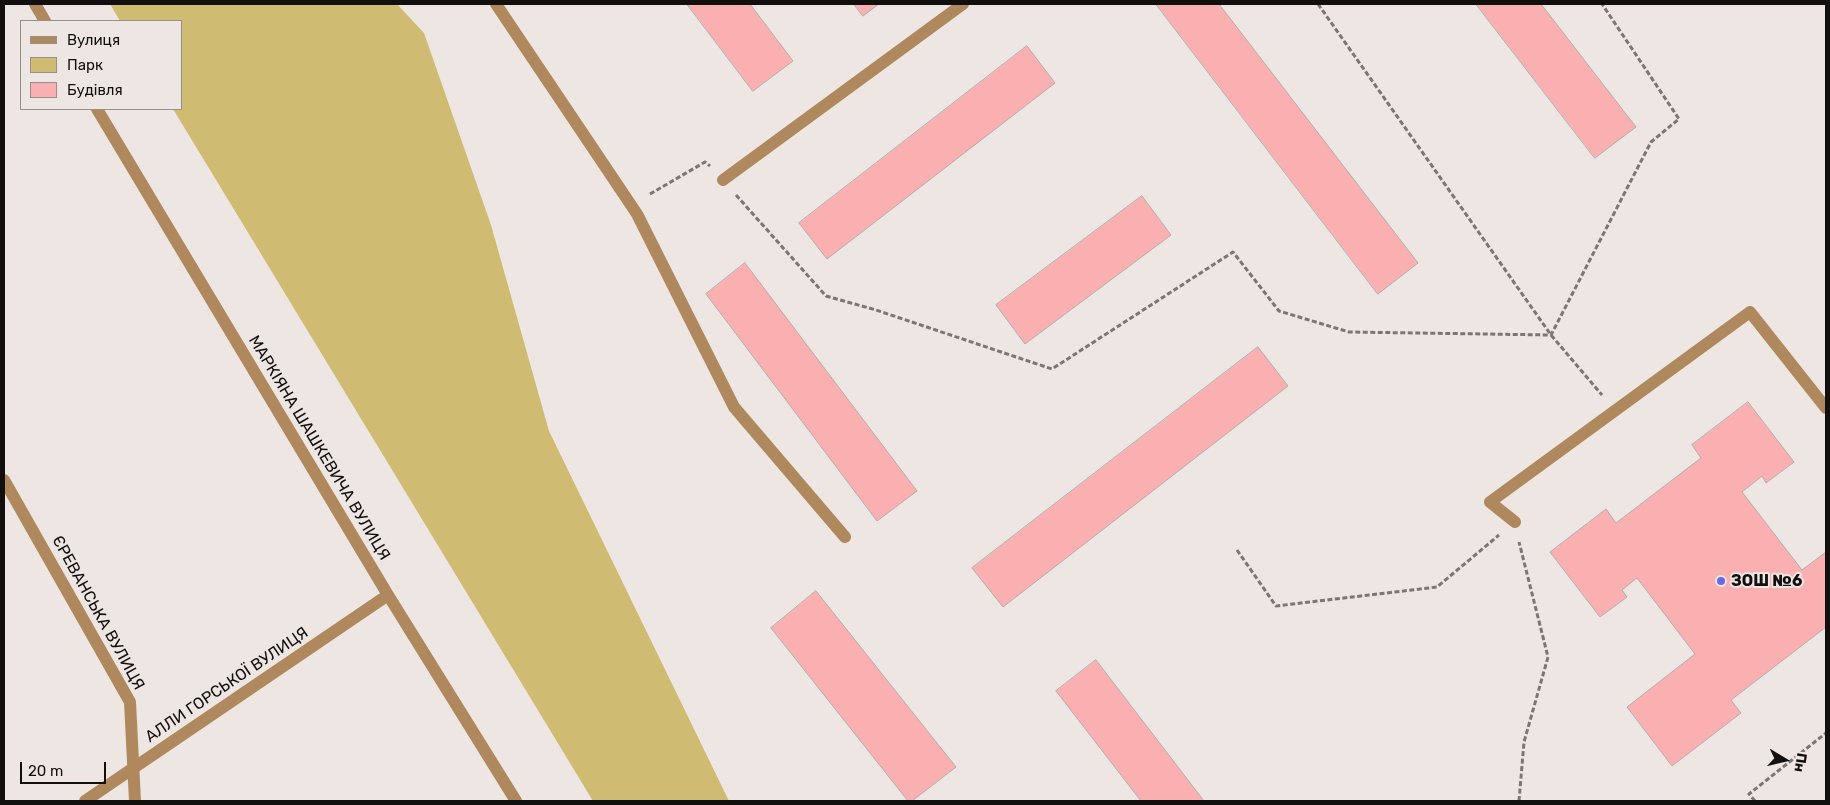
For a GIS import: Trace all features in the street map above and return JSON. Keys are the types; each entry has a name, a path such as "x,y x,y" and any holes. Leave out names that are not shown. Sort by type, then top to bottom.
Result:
{"street":[{"path":"34,4 44,20"},
{"path":"496,4 637,214 734,407 845,536"},
{"path":"723,180 963,4"},
{"name":"МАРКІЯНА ШАШКЕВИЧА ВУЛИЦЯ","path":"98,110 388,595 516,801"},
{"path":"1514,522 1490,502 1750,312 1826,408"},
{"name":"ЄРЕВАНСЬКА ВУЛИЦЯ","path":"4,480 130,702 135,801"},
{"name":"АЛЛИ ГОРСЬКОЇ ВУЛИЦЯ","path":"85,801 388,595"}],"path":[{"path":"1318,4 1551,335 1616,411"},
{"path":"1551,335 1651,142 1679,119 1602,4"},
{"path":"631,205 706,162 826,296 876,310 1052,368 1233,252 1279,311 1348,332 1551,335"},
{"path":"1237,550 1276,606 1437,587 1514,522 1548,656 1524,742 1519,801"},
{"path":"1755,801 1749,794 1826,733"}],"green space":[{"path":"110,4 397,4 424,33 491,225 549,431 729,801 593,801 174,110 182,110 182,20 119,20"}],"building":[{"path":"687,4 750,4 793,61 753,91"},
{"path":"854,4 879,4 863,16"},
{"path":"1156,4 1219,4 1418,263 1378,294"},
{"path":"1476,4 1541,4 1636,127 1595,158"},
{"path":"1027,46 1055,83 827,259 799,223"},
{"path":"1142,196 1171,235 1025,344 996,305"},
{"path":"745,263 917,491 877,521 706,294"},
{"path":"1258,347 1288,386 1003,607 972,568"},
{"path":"1748,402 1794,462 1766,483 1762,476 1742,492 1802,570 1826,552 1826,627 1731,700 1741,713 1672,766 1627,707 1695,654 1637,578 1622,590 1627,597 1600,617 1550,552 1606,509 1616,523 1701,458 1692,445"},
{"path":"816,591 956,767 912,801 908,801 771,628"},
{"path":"1096,660 1204,801 1141,801 1056,691"}],"place":[{"name":"ЗОШ №6","path":"1721,581"}]}
